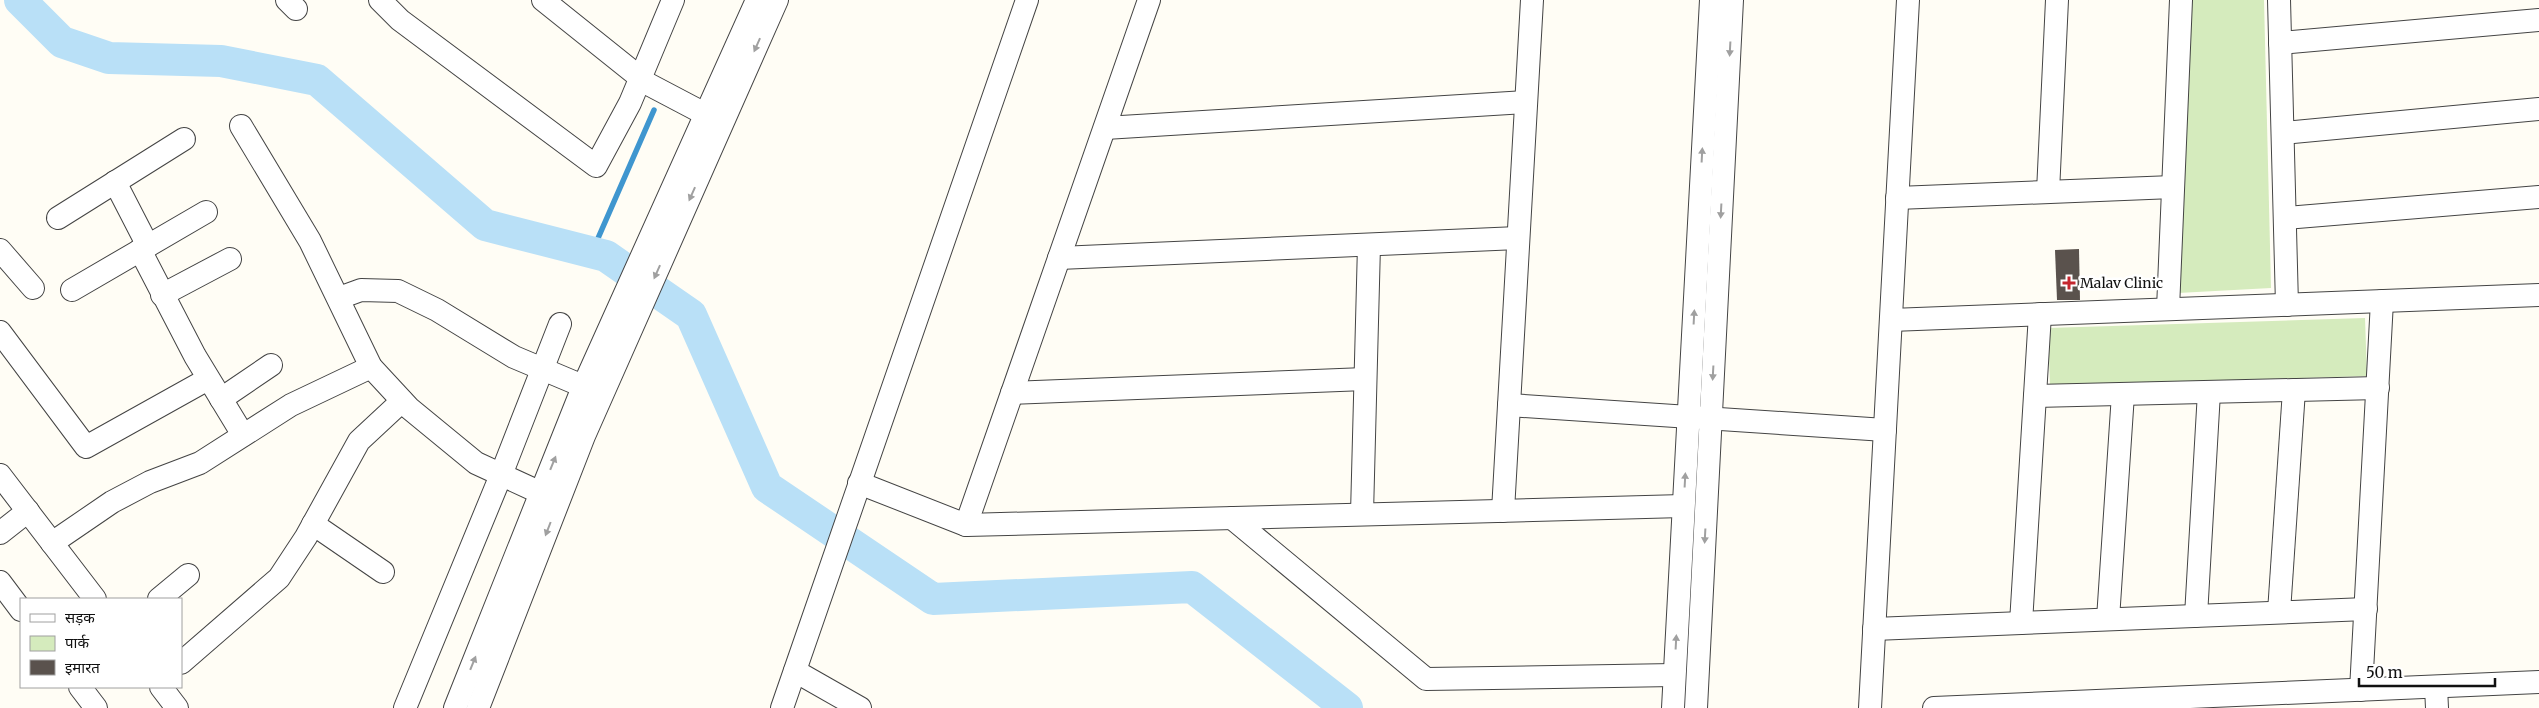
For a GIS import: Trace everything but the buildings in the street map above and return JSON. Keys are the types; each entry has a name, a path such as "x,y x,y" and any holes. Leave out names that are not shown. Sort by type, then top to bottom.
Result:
{"street":[{"path":"380,0 400,20 596,166 630,103 671,1"},
{"path":"543,0 648,84 706,114"},
{"path":"668,224 706,114 757,0"},
{"path":"455,708 541,493 593,391 668,224 777,0"},
{"path":"782,708 1027,0"},
{"path":"966,525 1149,0"},
{"path":"1503,511 1532,0"},
{"path":"1673,708 1711,0"},
{"path":"1696,708 1732,0"},
{"path":"1870,708 1908,0"},
{"path":"2048,192 2057,0"},
{"path":"2168,309 2181,0"},
{"path":"2279,0 2287,305"},
{"path":"2280,43 2539,20"},
{"path":"1105,128 1526,102"},
{"path":"2283,133 2539,109"},
{"path":"241,126 310,241 371,367 402,401 476,463 541,493"},
{"path":"58,218 184,139"},
{"path":"115,182 162,295 208,379 243,435"},
{"path":"1897,198 2173,187"},
{"path":"2285,218 2539,197"},
{"path":"72,290 206,212"},
{"path":"1059,258 1518,238"},
{"path":"1362,514 1369,244"},
{"path":"0,250 33,288"},
{"path":"162,295 230,259"},
{"path":"339,298 361,290 398,291 437,310 514,357 593,391"},
{"path":"1891,320 2539,295"},
{"path":"2361,690 2382,301"},
{"path":"2021,623 2040,314"},
{"path":"405,708 501,475 560,324"},
{"path":"0,332 86,447 208,379"},
{"path":"221,399 271,365"},
{"path":"52,543 112,502 150,482 200,463 291,405 371,367"},
{"path":"1012,393 1366,378"},
{"path":"2035,396 2378,388"},
{"path":"2280,612 2294,390"},
{"path":"478,708 584,436 593,391"},
{"path":"2196,616 2210,392"},
{"path":"2108,619 2123,394"},
{"path":"182,662 279,578 313,524 359,441 402,401"},
{"path":"1509,404 1885,430"},
{"path":"0,475 94,598"},
{"path":"857,488 966,525 1683,506"},
{"path":"0,532 28,511"},
{"path":"1232,518 1426,679 1674,675"},
{"path":"313,524 384,572"},
{"path":"160,598 188,575"},
{"path":"0,582 12,609"},
{"path":"1874,628 2366,609"},
{"path":"794,671 860,708"},
{"path":"1934,708 2140,703 2361,690 2436,697 2539,682"},
{"path":"81,688 96,708"},
{"path":"162,688 177,708"}],"green space":[{"path":"2191,0 2264,0 2271,288 2178,293"},
{"path":"2365,318 2367,376 2050,386 2048,328"}],"waterway":[{"path":"20,0 62,42 109,58 221,61 317,80 485,225 606,256 691,315 767,487 933,599 1192,587 1347,708"},
{"path":"592,252 654,110"}],"place":[{"name":"Malav Clinic","path":"2069,283"}]}
